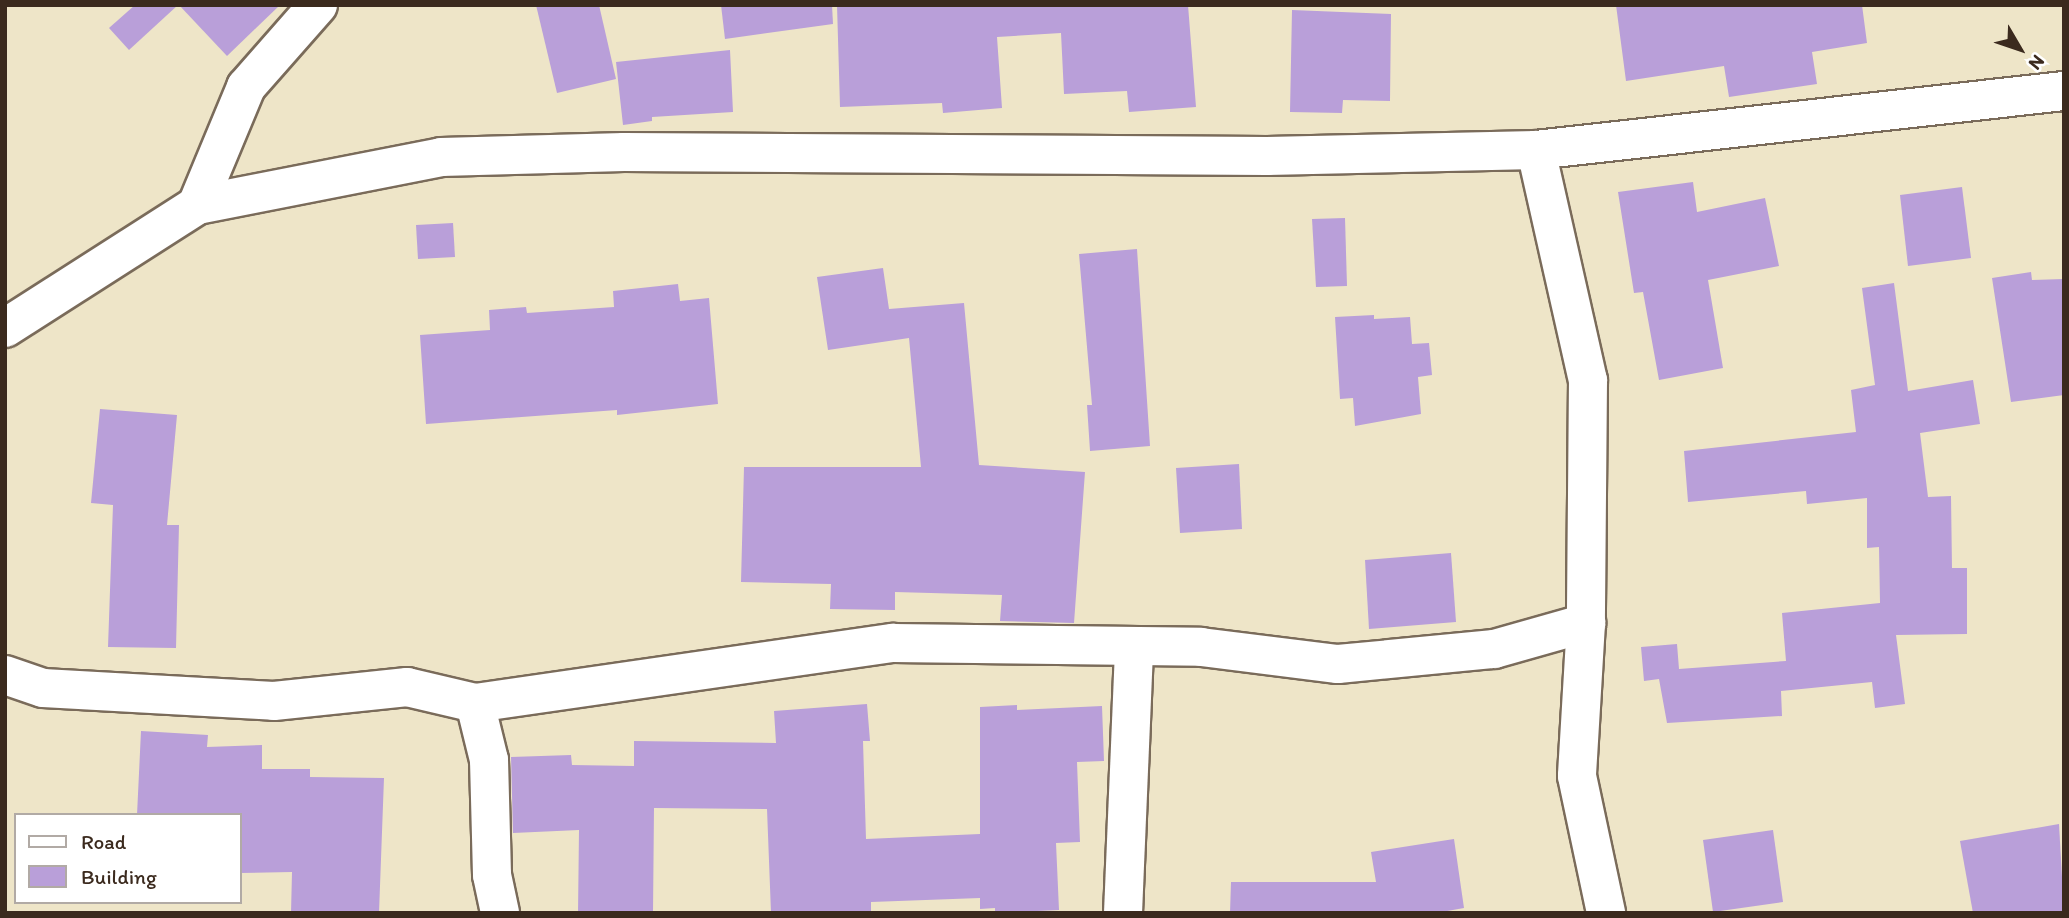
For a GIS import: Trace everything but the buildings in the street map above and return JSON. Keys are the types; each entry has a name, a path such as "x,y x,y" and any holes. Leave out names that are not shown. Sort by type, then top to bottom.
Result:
{"street":[{"path":"197,205 246,87 318,5"},
{"path":"5,328 197,205 441,157 624,152 1267,156 1536,150 2064,91"},
{"path":"1536,150 1588,380 1586,624 1577,776 1606,913"},
{"path":"5,675 43,688 231,695 274,701 407,687 475,703 893,643 1201,647 1338,664 1469,653 1586,624"},
{"path":"1123,913 1134,648"},
{"path":"475,703 489,760 492,875 500,913"}]}
